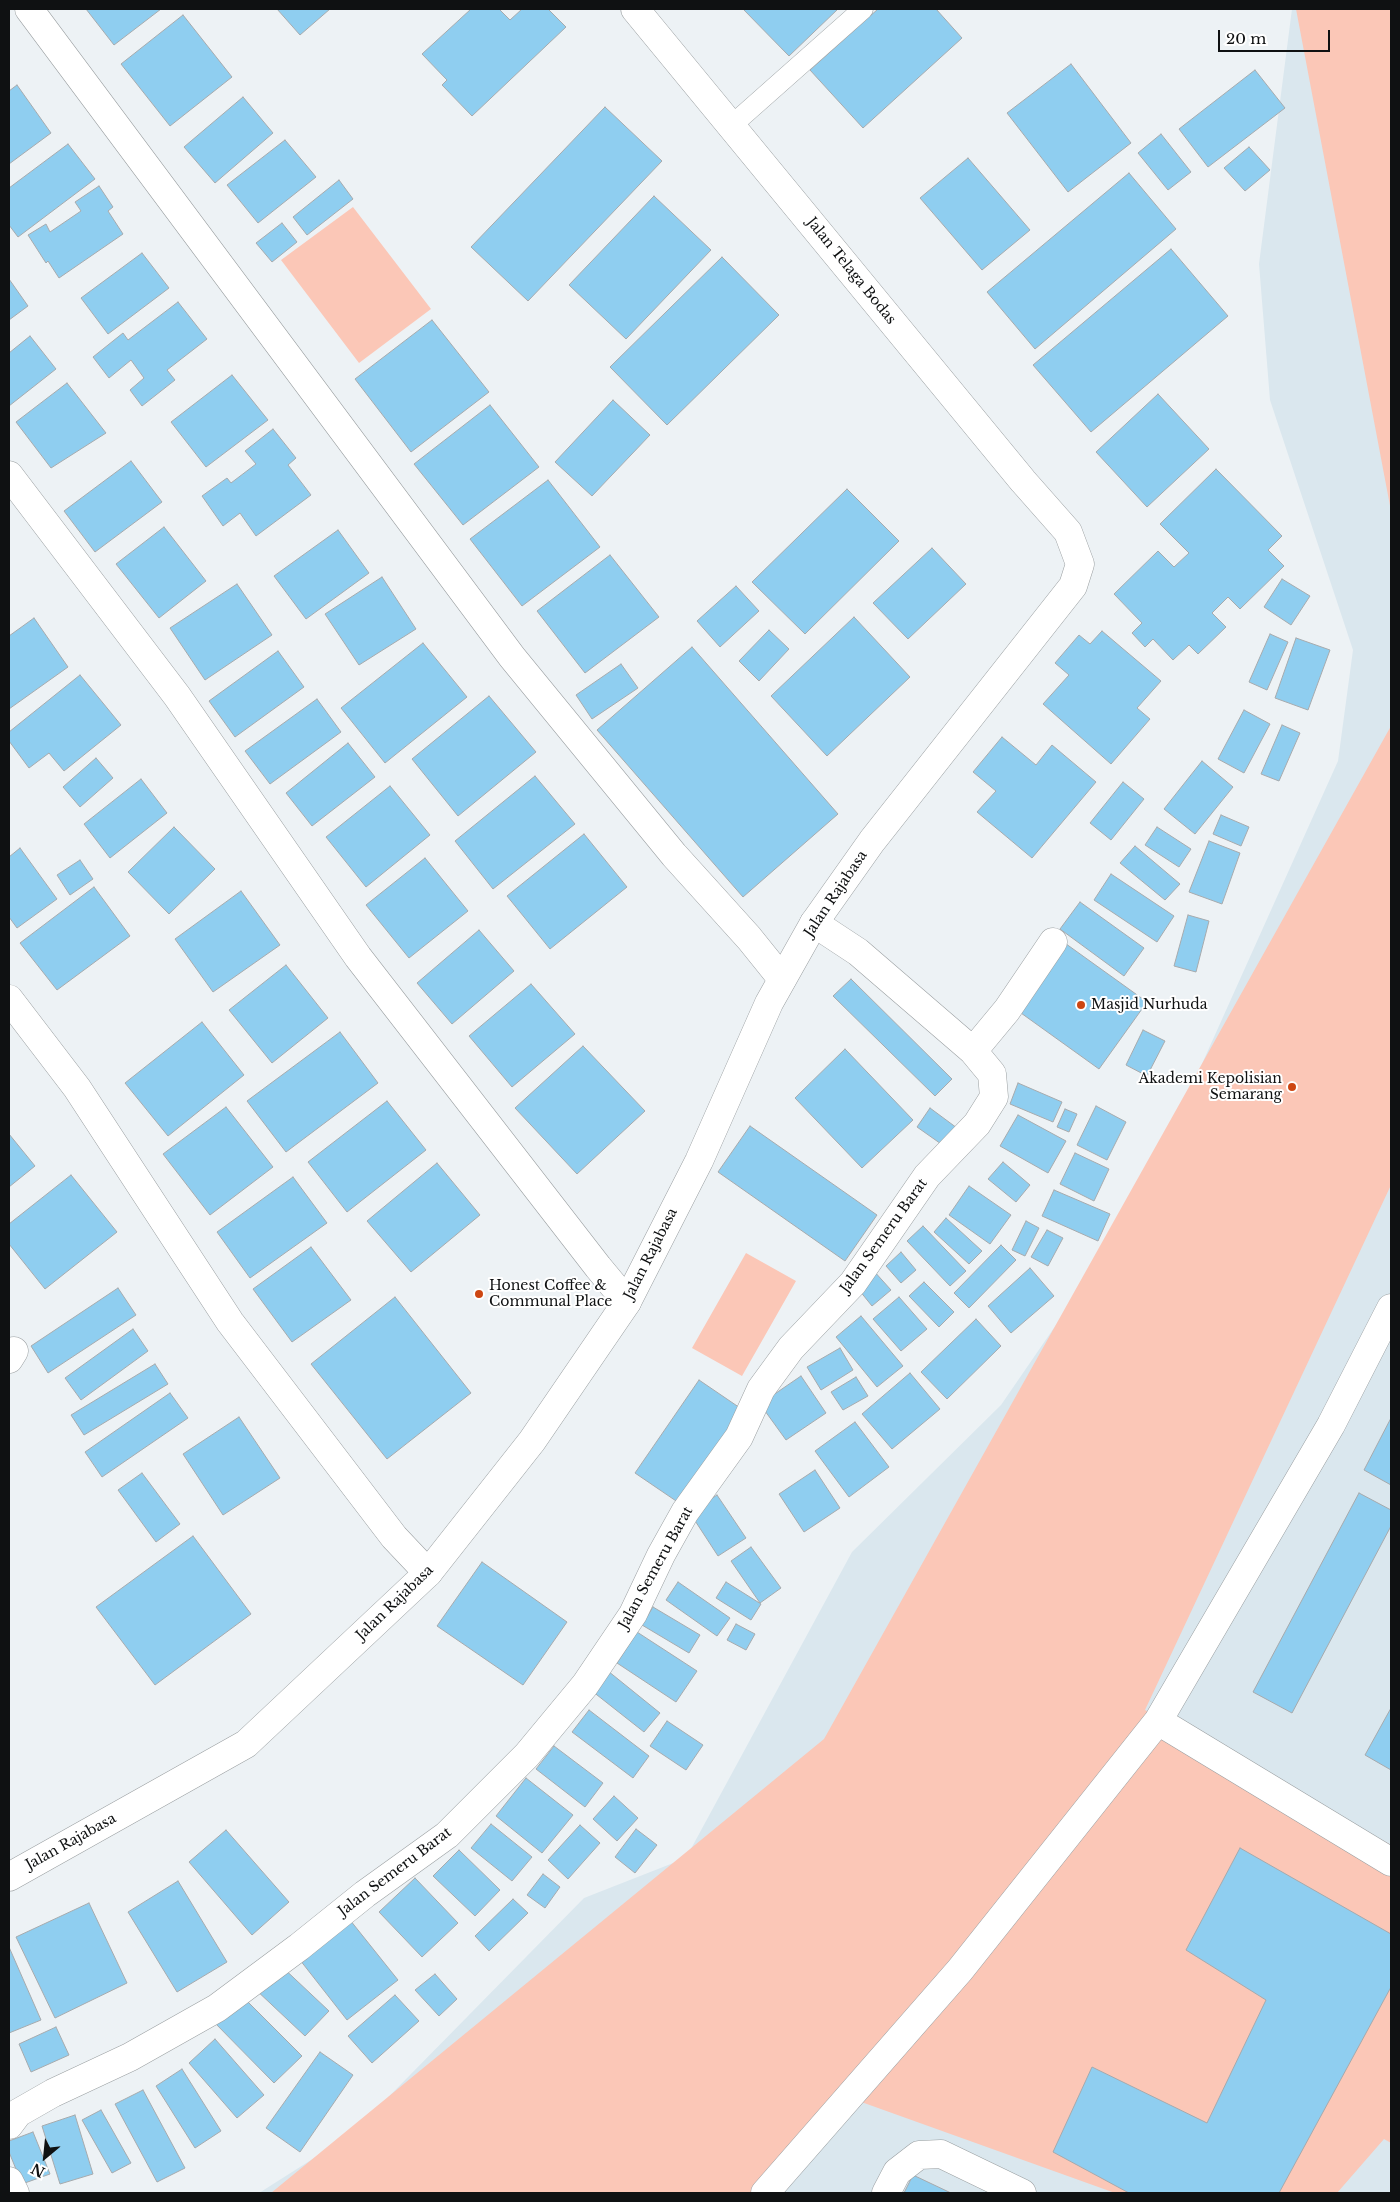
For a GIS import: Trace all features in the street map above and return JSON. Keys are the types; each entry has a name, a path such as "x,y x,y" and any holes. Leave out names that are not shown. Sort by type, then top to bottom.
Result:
{"street":[{"path":"30,9 512,657 674,854 749,938 782,979"},
{"name":"Jalan Telaga Bodas","path":"635,9 1023,481 1068,532"},
{"path":"9,474 177,696 358,957 598,1267 628,1302"},
{"name":"Jalan Rajabasa","path":"9,1877 246,1744 428,1573 532,1441 628,1302 699,1161 769,1004 814,923 872,841 1074,586 1080,564 1068,532"},
{"name":"Jalan Semeru Barat","path":"9,2125 18,2112 53,2093 130,2057 216,2008 299,1947 365,1894 447,1835 528,1755 585,1685 633,1614 661,1555 685,1512 739,1437 761,1390 791,1348 853,1283 927,1176 977,1124 994,1097 992,1074 974,1051 858,952 814,923"},
{"path":"974,1051 1007,1010 1053,942"},
{"path":"9,999 78,1088 230,1322 394,1536 428,1573"},
{"path":"765,2193 960,1970 1158,1721 1331,1425 1391,1308"},
{"path":"1158,1721 1391,1862"},
{"path":"886,2193 897,2172 919,2155 941,2154 1022,2193"},
{"path":"9,2180 15,2193"}],"lane":[{"path":"731,126 862,9"}],"shaded area":[{"name":"Akademi Kepolisian Semarang","path":"1292,9 1391,9 1391,2193 259,2193 352,2134 584,1898 686,1858 852,1552 1001,1405 1139,1204 1338,761 1353,650 1270,400 1259,264"},
{"path":"1296,9 1391,9 1391,511"},
{"path":"353,207 431,309 359,363 281,260"},
{"name":"Akademi Kepolisian Semarang","path":"1391,726 1391,1185 1145,1710 1391,1845 1391,2143 1384,2139 1337,2193 1115,2193 839,2094 775,2193 271,2193 824,1739"},
{"path":"746,1253 796,1281 742,1376 692,1348"}],"building":[{"path":"86,9 161,9 114,45"},
{"path":"277,9 330,9 300,35"},
{"path":"471,9 499,9 510,20 522,9 548,9 566,27 472,116 442,85 447,80 422,54"},
{"path":"743,9 838,9 789,56"},
{"path":"878,9 936,9 962,38 863,128 810,70"},
{"path":"183,15 232,77 170,126 121,64"},
{"path":"1071,64 1131,143 1068,192 1007,113"},
{"path":"1255,70 1285,108 1208,167 1179,129"},
{"path":"17,85 51,133 9,164 9,91"},
{"path":"243,97 273,133 215,183 184,147"},
{"path":"605,107 662,161 528,301 471,247"},
{"path":"1161,134 1191,172 1168,190 1138,153"},
{"path":"285,140 316,177 258,223 227,185"},
{"path":"68,144 95,179 18,237 9,225 9,188"},
{"path":"1249,147 1270,170 1245,191 1224,168"},
{"path":"968,158 1030,230 982,270 920,198"},
{"path":"1129,173 1176,229 1035,349 987,292"},
{"path":"339,180 353,199 307,235 293,217"},
{"path":"99,186 113,207 108,211 123,234 59,278 48,261 46,263 28,235 46,224 50,232 81,211 75,202"},
{"path":"654,196 711,250 626,339 569,285"},
{"path":"282,223 297,242 272,262 256,243"},
{"path":"1171,249 1228,316 1091,432 1033,365"},
{"path":"142,253 169,288 108,334 81,298"},
{"path":"722,257 779,315 667,425 610,367"},
{"path":"9,279 28,306 9,320"},
{"path":"178,302 207,339 167,370 175,380 142,406 130,390 144,378 131,360 109,378 93,357 123,333 128,340"},
{"path":"432,320 489,392 411,452 355,379"},
{"path":"30,336 56,369 9,406 9,353"},
{"path":"232,375 268,420 206,467 171,422"},
{"path":"67,383 106,433 51,468 16,422"},
{"path":"1158,394 1209,449 1147,507 1096,452"},
{"path":"613,400 650,435 592,496 555,462"},
{"path":"490,405 539,467 463,525 414,464"},
{"path":"273,429 296,458 288,465 311,495 256,536 240,513 223,526 202,496 227,478 231,483 256,464 245,451"},
{"path":"131,461 162,502 95,552 64,511"},
{"path":"1216,469 1282,536 1268,550 1284,566 1240,609 1228,597 1212,613 1226,627 1198,654 1189,645 1173,660 1153,639 1145,647 1132,633 1142,623 1114,594 1158,551 1174,567 1189,553 1160,524"},
{"path":"548,480 600,547 522,606 470,539"},
{"path":"847,489 899,541 805,634 752,582"},
{"path":"164,527 206,581 159,618 116,564"},
{"path":"338,530 369,573 306,619 274,576"},
{"path":"932,548 966,584 908,639 873,603"},
{"path":"610,555 659,617 585,673 537,611"},
{"path":"382,577 416,629 359,665 325,614"},
{"path":"1282,579 1310,596 1291,625 1264,607"},
{"path":"237,584 272,635 205,680 170,628"},
{"path":"736,586 759,611 720,647 697,621"},
{"path":"854,617 910,677 827,756 771,696"},
{"path":"34,618 68,667 9,709 9,636"},
{"path":"769,630 789,649 759,681 739,661"},
{"path":"1102,631 1161,681 1137,708 1150,719 1111,764 1043,704 1069,675 1055,663 1079,635 1090,644"},
{"path":"1270,634 1288,642 1267,690 1249,682"},
{"path":"1296,638 1330,650 1308,710 1275,698"},
{"path":"423,643 467,697 385,763 341,708"},
{"path":"692,647 838,814 743,897 597,730"},
{"path":"278,651 304,687 235,737 209,701"},
{"path":"621,664 638,688 592,719 576,695"},
{"path":"80,675 121,725 64,771 49,753 29,768 9,741 9,732"},
{"path":"489,696 536,752 458,816 412,759"},
{"path":"317,699 341,732 270,784 245,751"},
{"path":"1244,710 1270,724 1244,773 1218,759"},
{"path":"1282,725 1300,733 1279,781 1261,774"},
{"path":"1002,737 1036,765 1052,745 1096,782 1032,858 977,812 996,791 973,772"},
{"path":"348,743 375,777 312,826 286,793"},
{"path":"96,758 113,778 80,807 63,787"},
{"path":"1202,761 1233,787 1195,834 1164,809"},
{"path":"535,776 575,824 493,889 455,841"},
{"path":"141,779 167,813 110,858 84,824"},
{"path":"1123,782 1144,799 1111,840 1090,823"},
{"path":"390,786 430,835 366,887 326,837"},
{"path":"1221,815 1249,827 1241,846 1213,834"},
{"path":"174,827 215,869 169,914 128,872"},
{"path":"1157,827 1191,849 1179,867 1145,845"},
{"path":"584,834 627,887 550,949 507,896"},
{"path":"1209,841 1240,853 1222,904 1189,892"},
{"path":"1135,846 1180,884 1165,900 1120,863"},
{"path":"20,848 57,899 17,928 9,917 9,857"},
{"path":"425,858 468,911 409,958 366,905"},
{"path":"80,860 93,879 70,895 57,875"},
{"path":"1111,874 1174,916 1157,942 1094,900"},
{"path":"94,887 130,936 57,990 20,943"},
{"path":"241,891 280,945 213,992 175,939"},
{"path":"1080,902 1144,948 1124,976 1060,929"},
{"path":"1188,915 1209,921 1196,972 1174,966"},
{"path":"479,930 514,971 452,1024 417,983"},
{"name":"Masjid Nurhuda","path":"1062,941 1147,1002 1099,1069 1014,1008"},
{"path":"286,965 328,1018 272,1063 229,1010"},
{"path":"851,979 952,1079 935,1096 833,996"},
{"path":"531,984 575,1034 512,1087 469,1036"},
{"path":"202,1022 244,1075 168,1136 125,1083"},
{"path":"1143,1030 1165,1041 1147,1076 1126,1065"},
{"path":"340,1032 378,1083 286,1152 247,1101"},
{"path":"583,1046 645,1111 577,1174 515,1108"},
{"path":"845,1049 913,1120 862,1168 795,1098"},
{"path":"1018,1083 1062,1102 1053,1122 1010,1104"},
{"path":"387,1101 426,1150 347,1212 308,1162"},
{"path":"1096,1106 1126,1122 1107,1160 1077,1145"},
{"path":"226,1107 273,1167 210,1215 163,1154"},
{"path":"930,1108 957,1128 944,1146 917,1127"},
{"path":"1065,1109 1077,1114 1069,1132 1057,1127"},
{"path":"1018,1115 1066,1141 1048,1173 1000,1146"},
{"path":"750,1126 877,1215 845,1261 718,1172"},
{"path":"9,1134 35,1166 9,1187"},
{"path":"1075,1153 1109,1169 1094,1201 1060,1184"},
{"path":"1003,1162 1030,1185 1016,1202 988,1179"},
{"path":"437,1163 480,1215 411,1272 367,1221"},
{"path":"71,1175 117,1232 45,1289 9,1244 9,1224"},
{"path":"293,1177 327,1223 250,1278 217,1232"},
{"path":"969,1186 1011,1215 990,1244 949,1215"},
{"path":"1054,1190 1110,1214 1098,1241 1042,1216"},
{"path":"946,1218 982,1251 969,1264 934,1232"},
{"path":"1026,1221 1039,1228 1025,1256 1012,1250"},
{"path":"923,1226 966,1271 950,1286 907,1241"},
{"path":"1047,1230 1063,1238 1048,1266 1031,1257"},
{"path":"1001,1245 1016,1260 969,1308 954,1293"},
{"path":"311,1247 351,1300 292,1342 253,1289"},
{"path":"901,1252 916,1270 901,1283 886,1266"},
{"path":"1030,1268 1054,1296 1011,1333 988,1306"},
{"path":"873,1270 891,1290 872,1306 855,1285"},
{"path":"924,1282 954,1312 939,1327 909,1296"},
{"path":"118,1288 136,1315 48,1373 31,1346"},
{"path":"395,1297 471,1393 387,1459 311,1364"},
{"path":"899,1297 927,1329 901,1351 873,1319"},
{"path":"861,1316 903,1366 877,1387 836,1337"},
{"path":"976,1319 1001,1346 947,1399 921,1372"},
{"path":"133,1329 148,1351 81,1400 65,1378"},
{"path":"840,1348 853,1370 821,1390 807,1367"},
{"path":"155,1364 168,1384 84,1435 71,1415"},
{"path":"910,1373 940,1409 892,1449 862,1414"},
{"path":"801,1376 826,1413 786,1440 760,1404"},
{"path":"856,1377 868,1396 843,1410 831,1392"},
{"path":"699,1380 746,1412 682,1505 635,1473"},
{"path":"170,1393 188,1418 102,1477 85,1452"},
{"path":"239,1417 280,1478 223,1515 183,1454"},
{"path":"1391,1418 1391,1485 1364,1470"},
{"path":"855,1422 889,1467 849,1497 815,1451"},
{"path":"815,1470 840,1508 804,1532 779,1494"},
{"path":"142,1473 180,1524 156,1542 118,1490"},
{"path":"1359,1493 1391,1510 1391,1526 1292,1713 1253,1692"},
{"path":"717,1495 746,1538 718,1556 690,1513"},
{"path":"193,1536 251,1614 155,1685 96,1607"},
{"path":"751,1547 781,1588 760,1603 731,1561"},
{"path":"482,1562 567,1622 523,1685 437,1626"},
{"path":"678,1582 730,1618 717,1636 666,1600"},
{"path":"726,1582 761,1604 751,1620 716,1598"},
{"path":"653,1607 700,1635 689,1653 642,1625"},
{"path":"736,1624 755,1634 746,1650 727,1640"},
{"path":"637,1632 697,1671 676,1702 617,1663"},
{"path":"608,1671 660,1713 644,1732 592,1691"},
{"path":"1391,1708 1391,1770 1365,1755"},
{"path":"589,1710 649,1756 633,1778 572,1732"},
{"path":"667,1721 703,1745 686,1770 650,1746"},
{"path":"554,1746 603,1783 585,1807 536,1769"},
{"path":"526,1778 573,1815 542,1853 496,1816"},
{"path":"614,1796 638,1818 617,1841 593,1819"},
{"path":"491,1824 532,1857 512,1881 471,1848"},
{"path":"580,1825 600,1843 568,1879 548,1860"},
{"path":"636,1829 657,1845 635,1873 615,1857"},
{"path":"226,1830 289,1902 252,1935 189,1862"},
{"path":"1240,1848 1391,1934 1391,1987 1279,2193 1129,2193 1053,2152 1092,2067 1207,2123 1266,2000 1186,1950"},
{"path":"459,1850 500,1890 475,1916 433,1876"},
{"path":"543,1874 560,1887 545,1908 527,1895"},
{"path":"415,1878 458,1923 422,1957 379,1912"},
{"path":"178,1881 227,1962 177,1992 128,1912"},
{"path":"513,1899 528,1913 489,1951 475,1936"},
{"path":"89,1903 127,1983 55,2018 16,1937"},
{"path":"350,1920 398,1980 347,2020 300,1960"},
{"path":"9,1947 41,2020 9,2033"},
{"path":"278,1963 329,2011 305,2036 254,1988"},
{"path":"435,1974 457,1999 439,2016 415,1990"},
{"path":"239,1993 302,2056 274,2083 212,2020"},
{"path":"395,1995 419,2021 372,2063 348,2036"},
{"path":"56,2027 69,2055 31,2072 19,2044"},
{"path":"215,2039 264,2095 237,2118 189,2063"},
{"path":"320,2052 353,2075 300,2152 266,2128"},
{"path":"182,2069 221,2131 195,2148 156,2086"},
{"path":"143,2090 185,2168 157,2182 115,2104"},
{"path":"101,2110 131,2163 112,2173 82,2120"},
{"path":"75,2115 93,2174 60,2184 42,2126"},
{"path":"33,2132 50,2174 22,2184 9,2152 9,2141"},
{"path":"913,2175 951,2193 904,2193"}],"place":[{"name":"Masjid Nurhuda","path":"1081,1005"},
{"name":"Akademi Kepolisian Semarang","path":"1292,1087"},
{"name":"Honest Coffee & Communal Place","path":"479,1294"}]}
